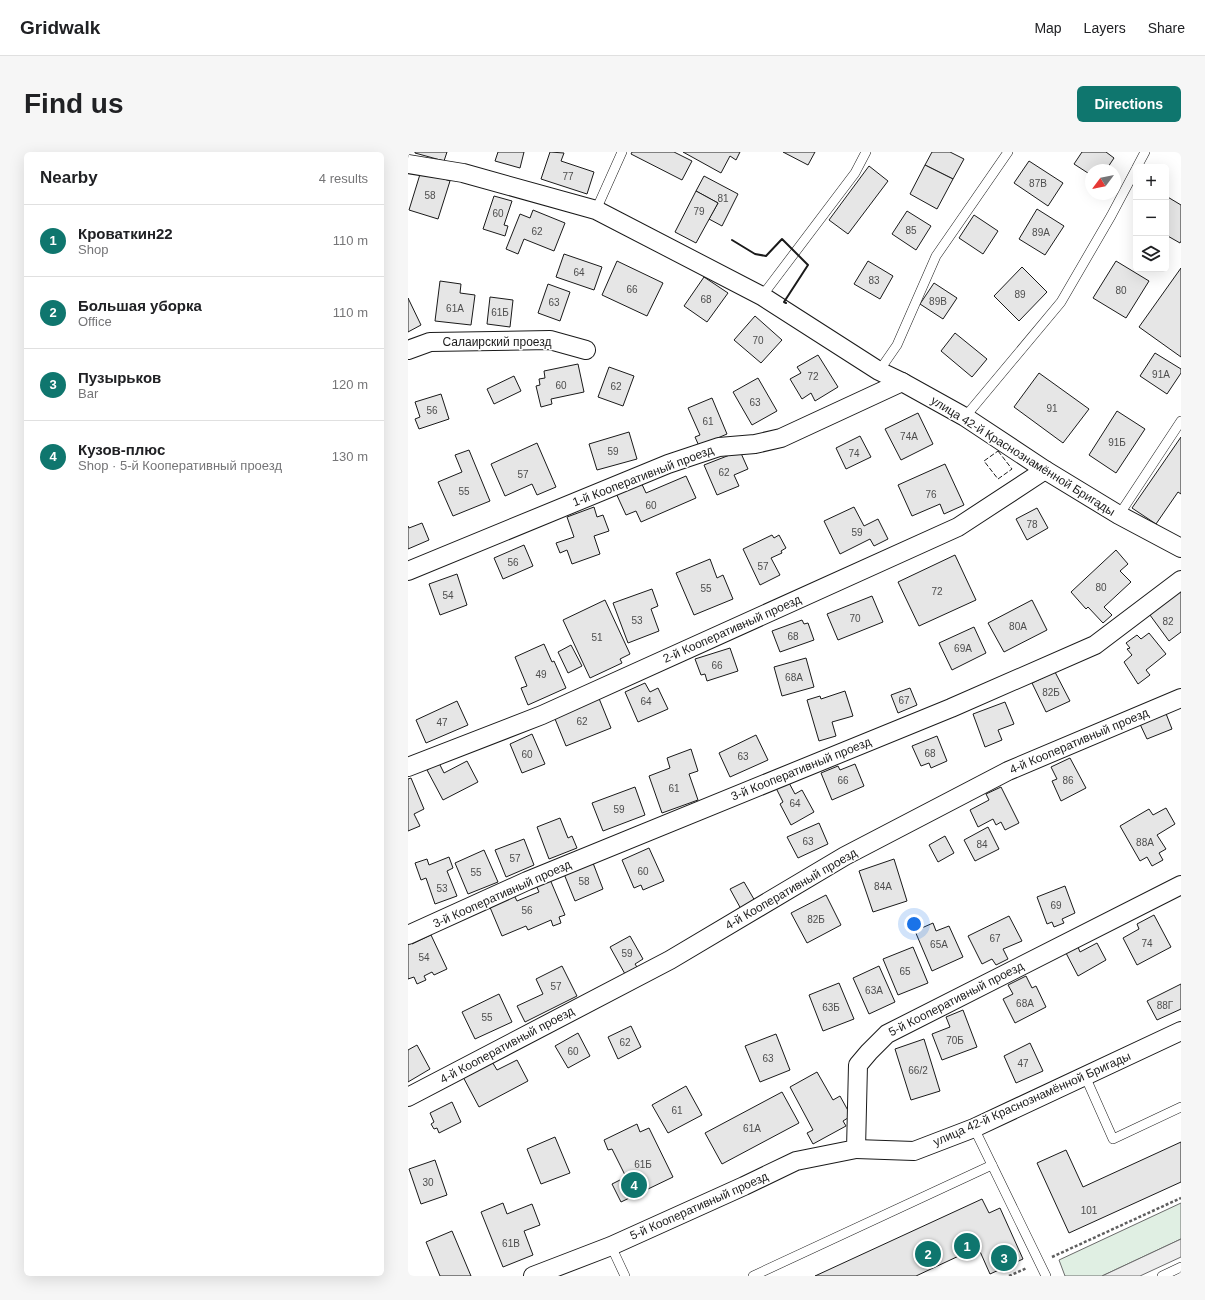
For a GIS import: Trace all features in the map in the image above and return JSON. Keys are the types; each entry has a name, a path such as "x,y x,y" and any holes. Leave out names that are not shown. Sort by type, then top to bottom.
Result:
{"street":[{"name":"улица 42-й Краснознамённой Бригады","path":"408,164 463,173 596,210 762,296 879,371 965,417 1045,470 1119,515 1181,548"},
{"name":"Салаирский проезд","path":"408,350 430,342 550,340 586,350"},
{"name":"1-й Кооперативный проезд","path":"408,571 668,464 719,446 755,444 781,438 902,382"},
{"name":"2-й Кооперативный проезд","path":"408,767 542,715 958,527 1045,470"},
{"name":"3-й Кооперативный проезд","path":"408,935 527,881 951,708 1095,645 1181,580"},
{"name":"4-й Кооперативный проезд","path":"408,1097 670,960 845,856 1008,771 1181,698"},
{"name":"5-й Кооперативный проезд","path":"533,1276 611,1246 796,1161 856,1149 858,1065 887,1034 1181,884"},
{"name":"улица 42-й Краснознамённой Бригады","path":"856,1149 914,1151 974,1128 1181,1031"}],"lane":[{"path":"596,210 622,152"},
{"path":"762,296 855,173 866,152"},
{"path":"879,371 897,345 936,256 1008,152"},
{"path":"1139,164 1145,152"},
{"path":"965,417 1061,302 1133,175"},
{"path":"1119,515 1181,421"},
{"path":"1084,1076 1113,1139 1181,1107"},
{"path":"974,1128 1046,1276"},
{"path":"753,1276 992,1165"},
{"path":"611,1246 625,1276"},
{"path":"1162,1276 1181,1267"}],"path":[{"path":"1009,1276 1181,1198"}],"green space":[{"path":"1181,1203 1181,1239 1102,1276 1065,1276 1059,1260"}],"shaded area":[{"path":"1181,1239 1181,1257 1140,1276 1102,1276"}],"building":[{"path":"415,152 447,152 444,161"},
{"path":"498,152 524,152 520,168 495,161"},
{"path":"550,152 564,153 561,161 594,172 587,194 541,179"},
{"path":"632,152 674,152 692,161 682,180 631,154"},
{"path":"683,152 740,152 736,160 730,156 721,173"},
{"path":"783,152 815,152 808,165"},
{"path":"932,152 950,152 964,159 953,179 925,165"},
{"path":"1082,152 1106,152 1114,158 1110,164 1085,164 1085,171 1074,164"},
{"path":"1029,161 1063,183 1048,206 1014,183"},
{"path":"925,165 953,179 937,209 910,194"},
{"path":"869,166 888,181 848,234 829,220"},
{"path":"421,171 450,181 438,219 409,210"},
{"path":"704,176 738,194 722,226 709,219 718,203 696,191"},
{"path":"696,191 718,203 696,243 675,232"},
{"path":"494,196 512,201 504,225 508,226 505,236 483,229"},
{"path":"1169,198 1181,205 1180,243 1169,237"},
{"path":"1037,209 1064,226 1045,255 1019,239"},
{"path":"533,210 565,223 554,251 524,239 518,254 506,249 520,214 530,218"},
{"path":"907,211 931,226 916,250 892,234"},
{"path":"974,215 998,231 983,254 959,238"},
{"path":"564,254 602,267 594,290 556,277"},
{"path":"617,261 663,283 647,316 602,295"},
{"path":"868,261 893,276 880,299 854,284"},
{"path":"1116,261 1149,281 1126,318 1093,298"},
{"path":"1022,267 1047,292 1019,321 994,296"},
{"path":"1181,268 1181,357 1139,327"},
{"path":"704,277 728,293 707,322 684,306"},
{"path":"440,281 461,284 460,293 475,295 471,325 435,321"},
{"path":"934,283 957,298 943,319 920,304"},
{"path":"548,284 570,292 560,321 538,313"},
{"path":"490,297 513,300 510,327 487,324"},
{"path":"408,298 421,325 408,332"},
{"path":"755,316 782,340 761,363 734,340"},
{"path":"955,333 987,359 972,377 941,351"},
{"path":"1155,353 1181,369 1181,373 1167,394 1140,376"},
{"path":"818,355 838,387 815,401 811,393 802,399 790,379 801,373 797,367"},
{"path":"578,364 584,392 551,399 552,404 541,407 536,386 540,385 539,379 545,378 544,371"},
{"path":"609,367 634,376 623,406 598,397"},
{"path":"1039,373 1089,409 1063,443 1014,407"},
{"path":"514,376 521,391 494,404 487,389"},
{"path":"758,378 777,411 752,425 733,392"},
{"path":"441,394 449,419 419,429 415,419 420,417 415,402"},
{"path":"712,398 727,434 699,446 695,437 700,435 688,408"},
{"path":"1117,411 1145,429 1116,473 1089,455"},
{"path":"918,413 933,444 901,460 885,429"},
{"path":"629,432 637,459 597,470 589,444"},
{"path":"860,436 871,457 846,469 836,448"},
{"path":"1181,437 1181,494 1178,492 1156,524 1132,508"},
{"path":"537,443 556,487 537,495 532,484 505,496 491,464"},
{"path":"469,450 490,501 453,516 438,482 462,472 455,455"},
{"path":"740,451 748,469 734,475 739,486 717,495 704,465"},
{"path":"945,464 964,505 944,514 940,504 912,516 898,485"},
{"path":"686,476 696,498 641,522 636,511 626,515 615,491 640,480 646,493"},
{"path":"594,507 597,517 603,515 609,531 594,536 600,554 572,564 567,550 560,553 556,543 574,537 567,517"},
{"path":"854,507 864,526 878,519 888,539 874,546 870,539 840,554 824,521"},
{"path":"1037,508 1048,528 1027,540 1016,519"},
{"path":"422,523 429,540 408,549 408,526 409,528"},
{"path":"772,535 774,538 779,535 786,548 781,551 782,553 771,558 780,575 760,585 743,549"},
{"path":"524,545 533,566 503,579 494,558"},
{"path":"1116,550 1128,564 1120,571 1131,582 1104,607 1112,615 1103,623 1088,607 1086,609 1071,592"},
{"path":"955,555 976,600 919,626 898,582"},
{"path":"710,559 717,578 723,575 733,599 694,615 676,573"},
{"path":"457,574 467,605 440,615 429,584"},
{"path":"652,589 658,606 651,609 659,631 628,643 613,603"},
{"path":"1181,591 1181,632 1169,641 1147,611"},
{"path":"872,596 883,622 838,640 827,614"},
{"path":"605,600 630,654 620,659 622,663 590,678 563,620"},
{"path":"1032,600 1047,630 1004,652 988,623"},
{"path":"802,620 804,624 808,623 814,640 780,652 772,631"},
{"path":"974,627 986,653 952,670 939,643"},
{"path":"1149,633 1166,654 1146,670 1150,675 1138,684 1124,662 1132,655 1127,649 1130,648 1126,643 1137,635 1141,639"},
{"path":"544,644 552,662 554,661 566,688 528,705 521,688 527,686 515,657"},
{"path":"571,645 582,666 568,673 558,652"},
{"path":"730,648 738,671 707,681 705,674 701,675 695,659"},
{"path":"806,658 814,687 782,696 774,667"},
{"path":"1055,672 1070,701 1046,712 1032,683"},
{"path":"645,683 650,692 658,688 668,709 638,722 625,692"},
{"path":"910,688 917,705 898,713 891,695"},
{"path":"845,691 853,716 832,722 836,736 819,741 807,700 820,696 821,699"},
{"path":"598,696 611,728 566,746 553,714"},
{"path":"457,701 468,725 426,743 416,720"},
{"path":"1005,702 1014,724 998,730 1002,740 985,747 973,714"},
{"path":"1165,711 1172,729 1147,739 1139,722"},
{"path":"532,734 545,764 522,773 510,744"},
{"path":"756,735 768,760 730,777 719,753"},
{"path":"937,736 947,761 931,768 929,763 921,766 912,746"},
{"path":"691,749 698,771 689,774 698,800 662,813 649,776 670,768 667,758"},
{"path":"1070,758 1086,788 1061,801 1052,781 1057,779 1051,767"},
{"path":"467,761 478,782 443,800 427,770 439,763 444,773"},
{"path":"855,764 864,786 832,800 821,773 838,766 840,770"},
{"path":"411,778 424,809 414,814 420,826 408,831 408,779"},
{"path":"788,781 795,794 802,790 814,812 791,825 780,804 783,802 776,788"},
{"path":"635,787 645,815 603,831 592,803"},
{"path":"1001,787 1019,823 1005,830 1001,822 996,825 993,819 978,827 970,810 989,800 986,794"},
{"path":"1166,808 1175,824 1157,835 1166,849 1159,853 1163,860 1152,866 1147,857 1140,861 1120,826 1149,809 1153,815"},
{"path":"560,818 568,838 572,836 577,848 549,859 537,827"},
{"path":"819,823 828,844 798,858 787,837"},
{"path":"988,827 999,849 975,861 964,840"},
{"path":"945,836 954,853 938,862 929,845"},
{"path":"524,839 534,865 506,877 495,850"},
{"path":"649,848 664,881 643,890 641,885 634,888 622,860"},
{"path":"484,850 498,882 468,894 455,863"},
{"path":"449,857 453,868 447,871 457,896 435,904 426,878 421,880 415,863 427,859 429,865"},
{"path":"894,859 907,901 873,912 859,871"},
{"path":"593,863 603,889 575,901 564,874"},
{"path":"549,877 565,915 559,917 561,923 553,926 551,920 528,930 526,926 502,936 489,905 514,895 517,901 539,892 535,883"},
{"path":"744,882 755,901 741,909 730,889"},
{"path":"1065,886 1075,913 1062,919 1064,923 1054,927 1052,922 1047,924 1037,897"},
{"path":"826,895 841,925 807,943 791,913"},
{"path":"1154,915 1171,947 1137,965 1123,938 1139,929 1137,924"},
{"path":"1009,916 1022,941 1003,949 1008,959 996,965 992,959 982,964 968,936"},
{"path":"933,923 936,931 949,926 963,957 932,971 915,931"},
{"path":"431,935 447,969 434,975 432,972 424,976 426,980 417,984 414,977 408,979 408,941 410,940 412,944"},
{"path":"630,936 643,959 635,964 637,967 625,974 610,947"},
{"path":"1097,943 1106,960 1078,976 1066,953 1078,947 1080,952"},
{"path":"913,947 928,983 898,995 883,959"},
{"path":"562,966 577,996 525,1022 517,1006 543,994 536,979"},
{"path":"879,966 895,1002 869,1014 853,978"},
{"path":"1026,976 1032,988 1036,986 1046,1007 1015,1023 1003,999 1013,994 1008,985"},
{"path":"839,983 854,1019 823,1031 809,995"},
{"path":"1181,984 1181,1009 1157,1020 1147,1001"},
{"path":"499,994 512,1022 475,1039 462,1012"},
{"path":"963,1010 977,1047 942,1060 932,1034 950,1027 946,1017"},
{"path":"631,1026 641,1047 618,1059 608,1037"},
{"path":"578,1033 590,1056 568,1068 555,1046"},
{"path":"776,1034 790,1070 760,1082 745,1046"},
{"path":"924,1039 940,1091 911,1100 895,1049"},
{"path":"1030,1043 1043,1071 1016,1083 1004,1056"},
{"path":"417,1045 430,1069 408,1082 408,1050"},
{"path":"491,1060 497,1070 517,1060 528,1081 479,1107 462,1075"},
{"path":"817,1072 833,1100 840,1096 851,1116 843,1121 846,1126 813,1144 807,1133 813,1130 790,1087"},
{"path":"686,1086 702,1115 668,1133 652,1105"},
{"path":"782,1092 799,1123 722,1164 705,1133"},
{"path":"452,1102 461,1122 439,1133 437,1128 434,1129 431,1124 434,1122 430,1113"},
{"path":"637,1124 640,1132 649,1128 673,1177 621,1202 612,1184 626,1177 612,1149 608,1150 604,1140"},
{"path":"555,1137 570,1173 541,1184 527,1149"},
{"path":"1181,1142 1181,1182 1069,1233 1037,1163 1066,1150 1083,1187"},
{"path":"435,1160 447,1195 421,1204 409,1169"},
{"path":"982,1199 989,1213 1000,1208 1023,1259 990,1274 978,1247 916,1276 815,1276"},
{"path":"503,1203 507,1214 532,1204 540,1225 524,1231 533,1255 503,1267 481,1212"},
{"path":"452,1231 471,1276 440,1276 426,1242"}],"fence":[{"path":"998,451 1012,469 998,479 984,461 998,451"}],"wall":[{"path":"732,240 755,254 766,256 782,239 808,265 784,302 786,303"}],"place":[{"name":"Кузов-плюс","path":"634,1185"},
{"name":"Кроваткин22","path":"967,1246"},
{"name":"Большая уборка","path":"928,1254"},
{"name":"Пузырьков","path":"1004,1258"}]}
